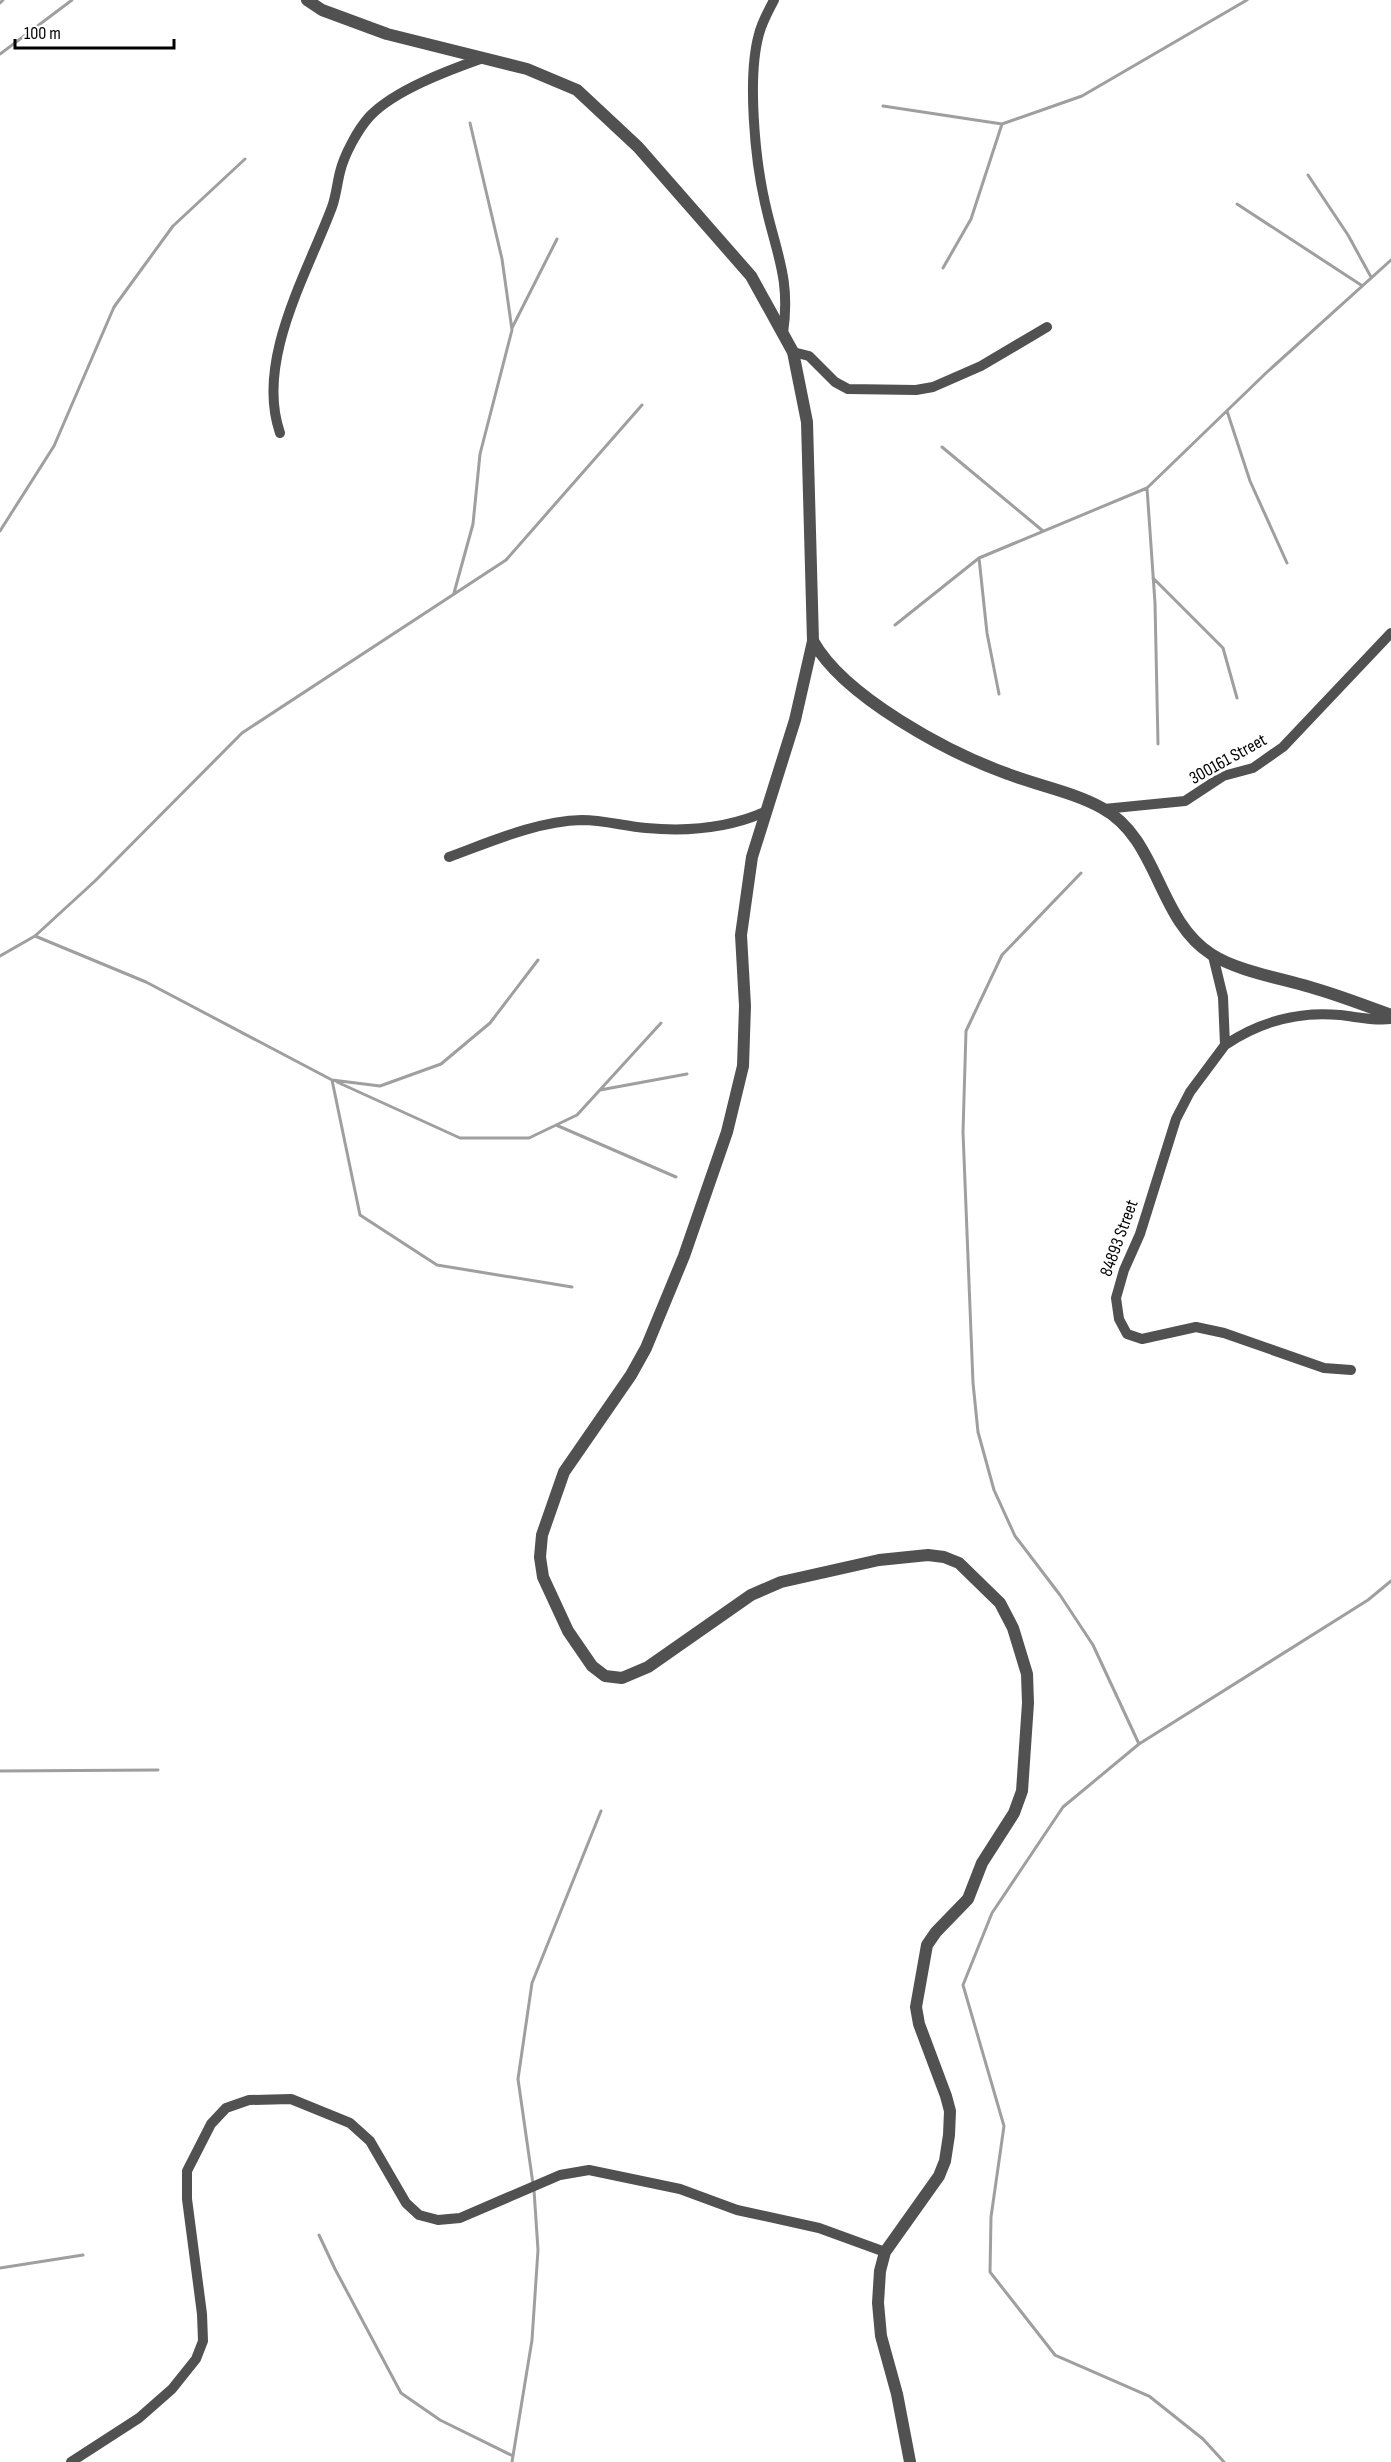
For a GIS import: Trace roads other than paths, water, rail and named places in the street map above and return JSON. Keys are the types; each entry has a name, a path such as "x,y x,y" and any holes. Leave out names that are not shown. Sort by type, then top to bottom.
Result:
{"street":[{"path":"307,0 322,10 387,34 527,69 577,90 638,147 751,276 793,352 807,422 813,641 795,720 752,857 741,935 745,1006 743,1066 727,1132 684,1256 646,1348 631,1375 564,1472 542,1535 540,1557 543,1576 568,1631 592,1666 604,1676 622,1678 648,1667 751,1595 781,1582 879,1560 928,1555 944,1557 959,1563 1000,1603 1013,1628 1027,1674 1028,1693 1022,1791 1014,1813 982,1863 968,1899 936,1932 927,1945 916,2007 919,2024 950,2111 949,2135 945,2161 939,2176 885,2252 878,2303 881,2336 897,2394 910,2462"},
{"path":"774,0 759,33 754,97 756,151 764,201 785,278 786,313 783,333"},
{"path":"280,433 272,406 285,319 333,204 341,169 356,139 370,117 383,106 434,78 483,58"},
{"path":"793,352 809,356 835,382 848,389 916,390 933,387 981,366 1047,327"},
{"name":"300161 Street","path":"1104,809 1185,801 1223,776 1253,768 1283,747 1391,633"},
{"path":"813,641 822,657 854,687 939,742 971,760 1104,809 1130,831 1149,861 1184,931 1214,956 1260,973 1359,1002 1391,1017"},
{"path":"449,857 562,821 584,820 644,828 701,829 745,821 767,811"},
{"path":"1214,956 1223,997 1224,1045"},
{"name":"84893 Street","path":"1351,1370 1324,1368 1233,1336 1196,1327 1142,1339 1127,1334 1119,1319 1116,1298 1124,1270 1140,1234 1176,1119 1190,1092 1224,1045 1242,1033 1267,1023 1294,1017 1320,1014 1364,1020 1391,1017"},
{"path":"71,2462 139,2418 172,2390 196,2359 203,2341 202,2314 187,2199 187,2171 211,2124 226,2108 249,2100 291,2099 350,2123 370,2140 406,2203 419,2215 438,2220 460,2218 560,2175 589,2170 680,2190 737,2210 819,2228 885,2252"}],"waterway":[{"path":"0,3 3,0"},
{"path":"0,54 72,0"},
{"path":"883,106 1002,124 1082,96 1247,0"},
{"path":"454,593 473,524 480,454 512,330 502,259 470,123"},
{"path":"943,268 971,219 1002,124"},
{"path":"0,531 54,446 114,307 173,226 245,159"},
{"path":"1308,175 1348,235 1371,277"},
{"path":"1237,204 1361,285"},
{"path":"512,328 557,239"},
{"path":"895,625 979,558 1147,488 1266,373 1391,260"},
{"path":"0,956 35,936 95,881 242,733 506,560 642,405"},
{"path":"1227,411 1250,481 1287,563"},
{"path":"942,447 1043,531"},
{"path":"1147,488 1155,603 1158,744"},
{"path":"979,558 987,633 999,694"},
{"path":"1153,578 1223,648 1237,698"},
{"path":"1081,873 1002,955 966,1031 963,1132 973,1383 978,1432 994,1490 1015,1536 1060,1595 1093,1645 1139,1744"},
{"path":"35,936 146,982 332,1080 380,1086 441,1064 490,1023 538,960"},
{"path":"337,1082 460,1138 529,1138 577,1115 661,1023"},
{"path":"600,1090 687,1074"},
{"path":"332,1080 360,1215 437,1265 572,1287"},
{"path":"556,1125 676,1177"},
{"path":"1224,2462 1203,2439 1149,2396 1055,2355 990,2272 991,2217 1004,2126 963,1985 992,1913 1063,1807 1139,1744 1368,1600 1391,1581"},
{"path":"0,1771 158,1770"},
{"path":"533,2184 518,2079 532,1983 601,1811"},
{"path":"512,2462 532,2340 538,2250 534,2190"},
{"path":"319,2235 401,2393 440,2420 513,2456"},
{"path":"0,2268 83,2255"}]}
